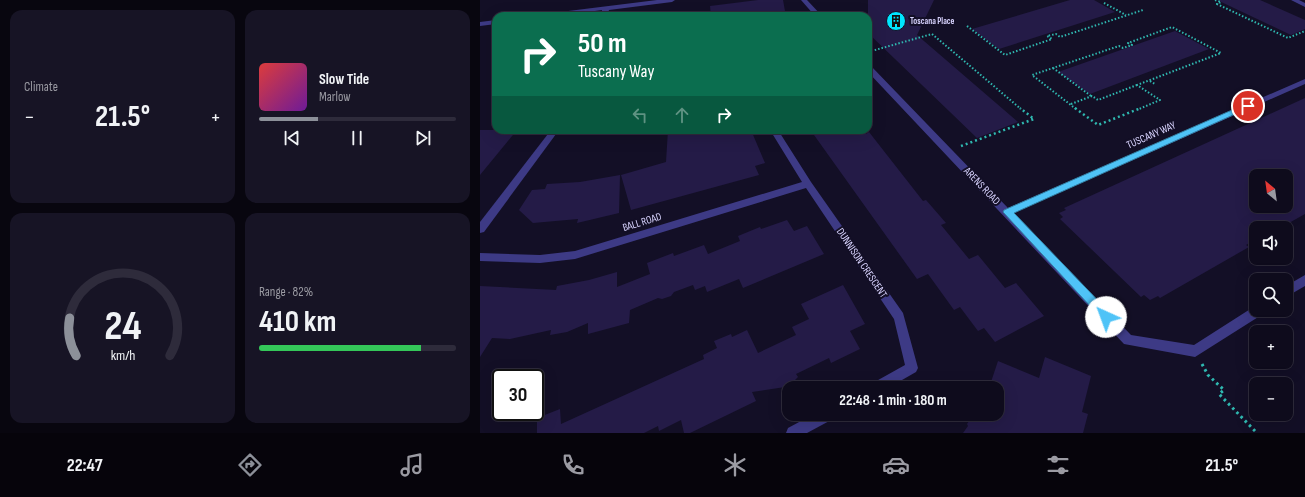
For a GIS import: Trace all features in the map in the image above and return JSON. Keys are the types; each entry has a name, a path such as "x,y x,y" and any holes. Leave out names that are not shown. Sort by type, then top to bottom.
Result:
{"street":[{"path":"575,12 672,0"},
{"path":"804,0 815,12"},
{"path":"1294,0 1305,5"},
{"path":"605,12 606,8"},
{"path":"480,24 492,22"},
{"name":"ARENS ROAD","path":"872,72 1128,340 1195,351"},
{"name":"TUSCANY WAY","path":"1007,212 1305,80"},
{"path":"480,229 551,134"},
{"name":"DUNNISON CRESCENT","path":"777,134 808,184 899,317 912,368 889,381"},
{"name":"BALL ROAD","path":"480,257 540,259 575,256 808,184"},
{"path":"1293,288 1305,280"},
{"path":"1195,351 1249,316"},
{"path":"793,433 815,421"}],"path":[{"path":"1215,0 1221,2 1217,4 1288,38 1305,31"},
{"path":"1104,3 1126,16"},
{"path":"967,26 1005,55 1052,39 1047,36 1056,34 1060,37 1143,10"},
{"path":"1053,68 1098,100 1137,85 1150,80 1207,59 1222,53 1172,27 1128,42 1132,45 1123,48 1119,46 1053,68 1032,75 1098,125 1160,100 1137,85"},
{"path":"872,51 932,34 1034,118 948,151"},
{"path":"1207,59 1212,61"},
{"path":"1182,68 1187,71"},
{"path":"1150,80 1155,84"},
{"path":"1070,104 1092,96"},
{"path":"1195,351 1208,375 1224,390 1219,394 1257,433"}],"building":[{"path":"758,0 783,0 785,11 711,12 710,6"},
{"path":"868,0 934,0 917,35 1018,122 977,138 872,37 872,12 868,12"},
{"path":"1070,0 1094,0 1115,12 999,49 972,29"},
{"path":"1217,0 1260,0 1305,20 1305,29 1291,35"},
{"path":"1175,31 1209,49 1090,94 1058,72"},
{"path":"1305,98 1305,214 1292,221 1249,221 1249,243 1246,245 1249,247 1160,298 1158,296 1150,300 1144,295 1141,297 1060,219 1063,217 1059,213 1066,210 1064,208"},
{"path":"480,130 492,130 492,134 514,134 480,175"},
{"path":"668,134 753,134 765,163 755,166 759,175 631,210 621,175 666,162"},
{"path":"871,134 923,201 926,200 946,223 941,225 969,259 978,255 1005,288 1016,283 1044,316 995,342 984,328 978,331 960,307 954,310 928,274 917,279 814,135"},
{"path":"620,175 619,213 577,223 578,219 533,223 519,210 532,190 545,189 547,184 580,182"},
{"path":"787,220 794,231 807,226 824,254 743,288 739,279 707,292 705,286 695,290 693,285 674,292 671,296 662,299 658,298 630,310 629,323 588,334 588,323 567,332 550,335 551,330 510,339 492,338 480,357 480,286 556,290 557,286 589,280 617,272 617,287 650,274 647,263 673,253 674,256 704,245 708,254 740,241 738,236 760,227 761,229"},
{"path":"843,285 865,324 850,331 860,349 831,363 829,358 796,374 798,377 794,381 782,381 782,387 752,392 756,401 690,433 684,433 681,420 659,431 658,426 644,433 537,433 537,421 544,421 544,415 560,409 561,424 704,359 703,355 717,348 714,341 731,334 732,337 747,330 758,353 796,335 792,327 809,319 801,304"},
{"path":"1045,357 1091,376 1082,412 1088,414 1083,433 963,433 968,426 967,424 969,421 1004,421 1004,381 991,381 998,361 1039,378"}],"place":[{"name":"Toscana Place","path":"896,21"}],"route":[{"path":"1106,317 1007,212 1248,106"}]}
